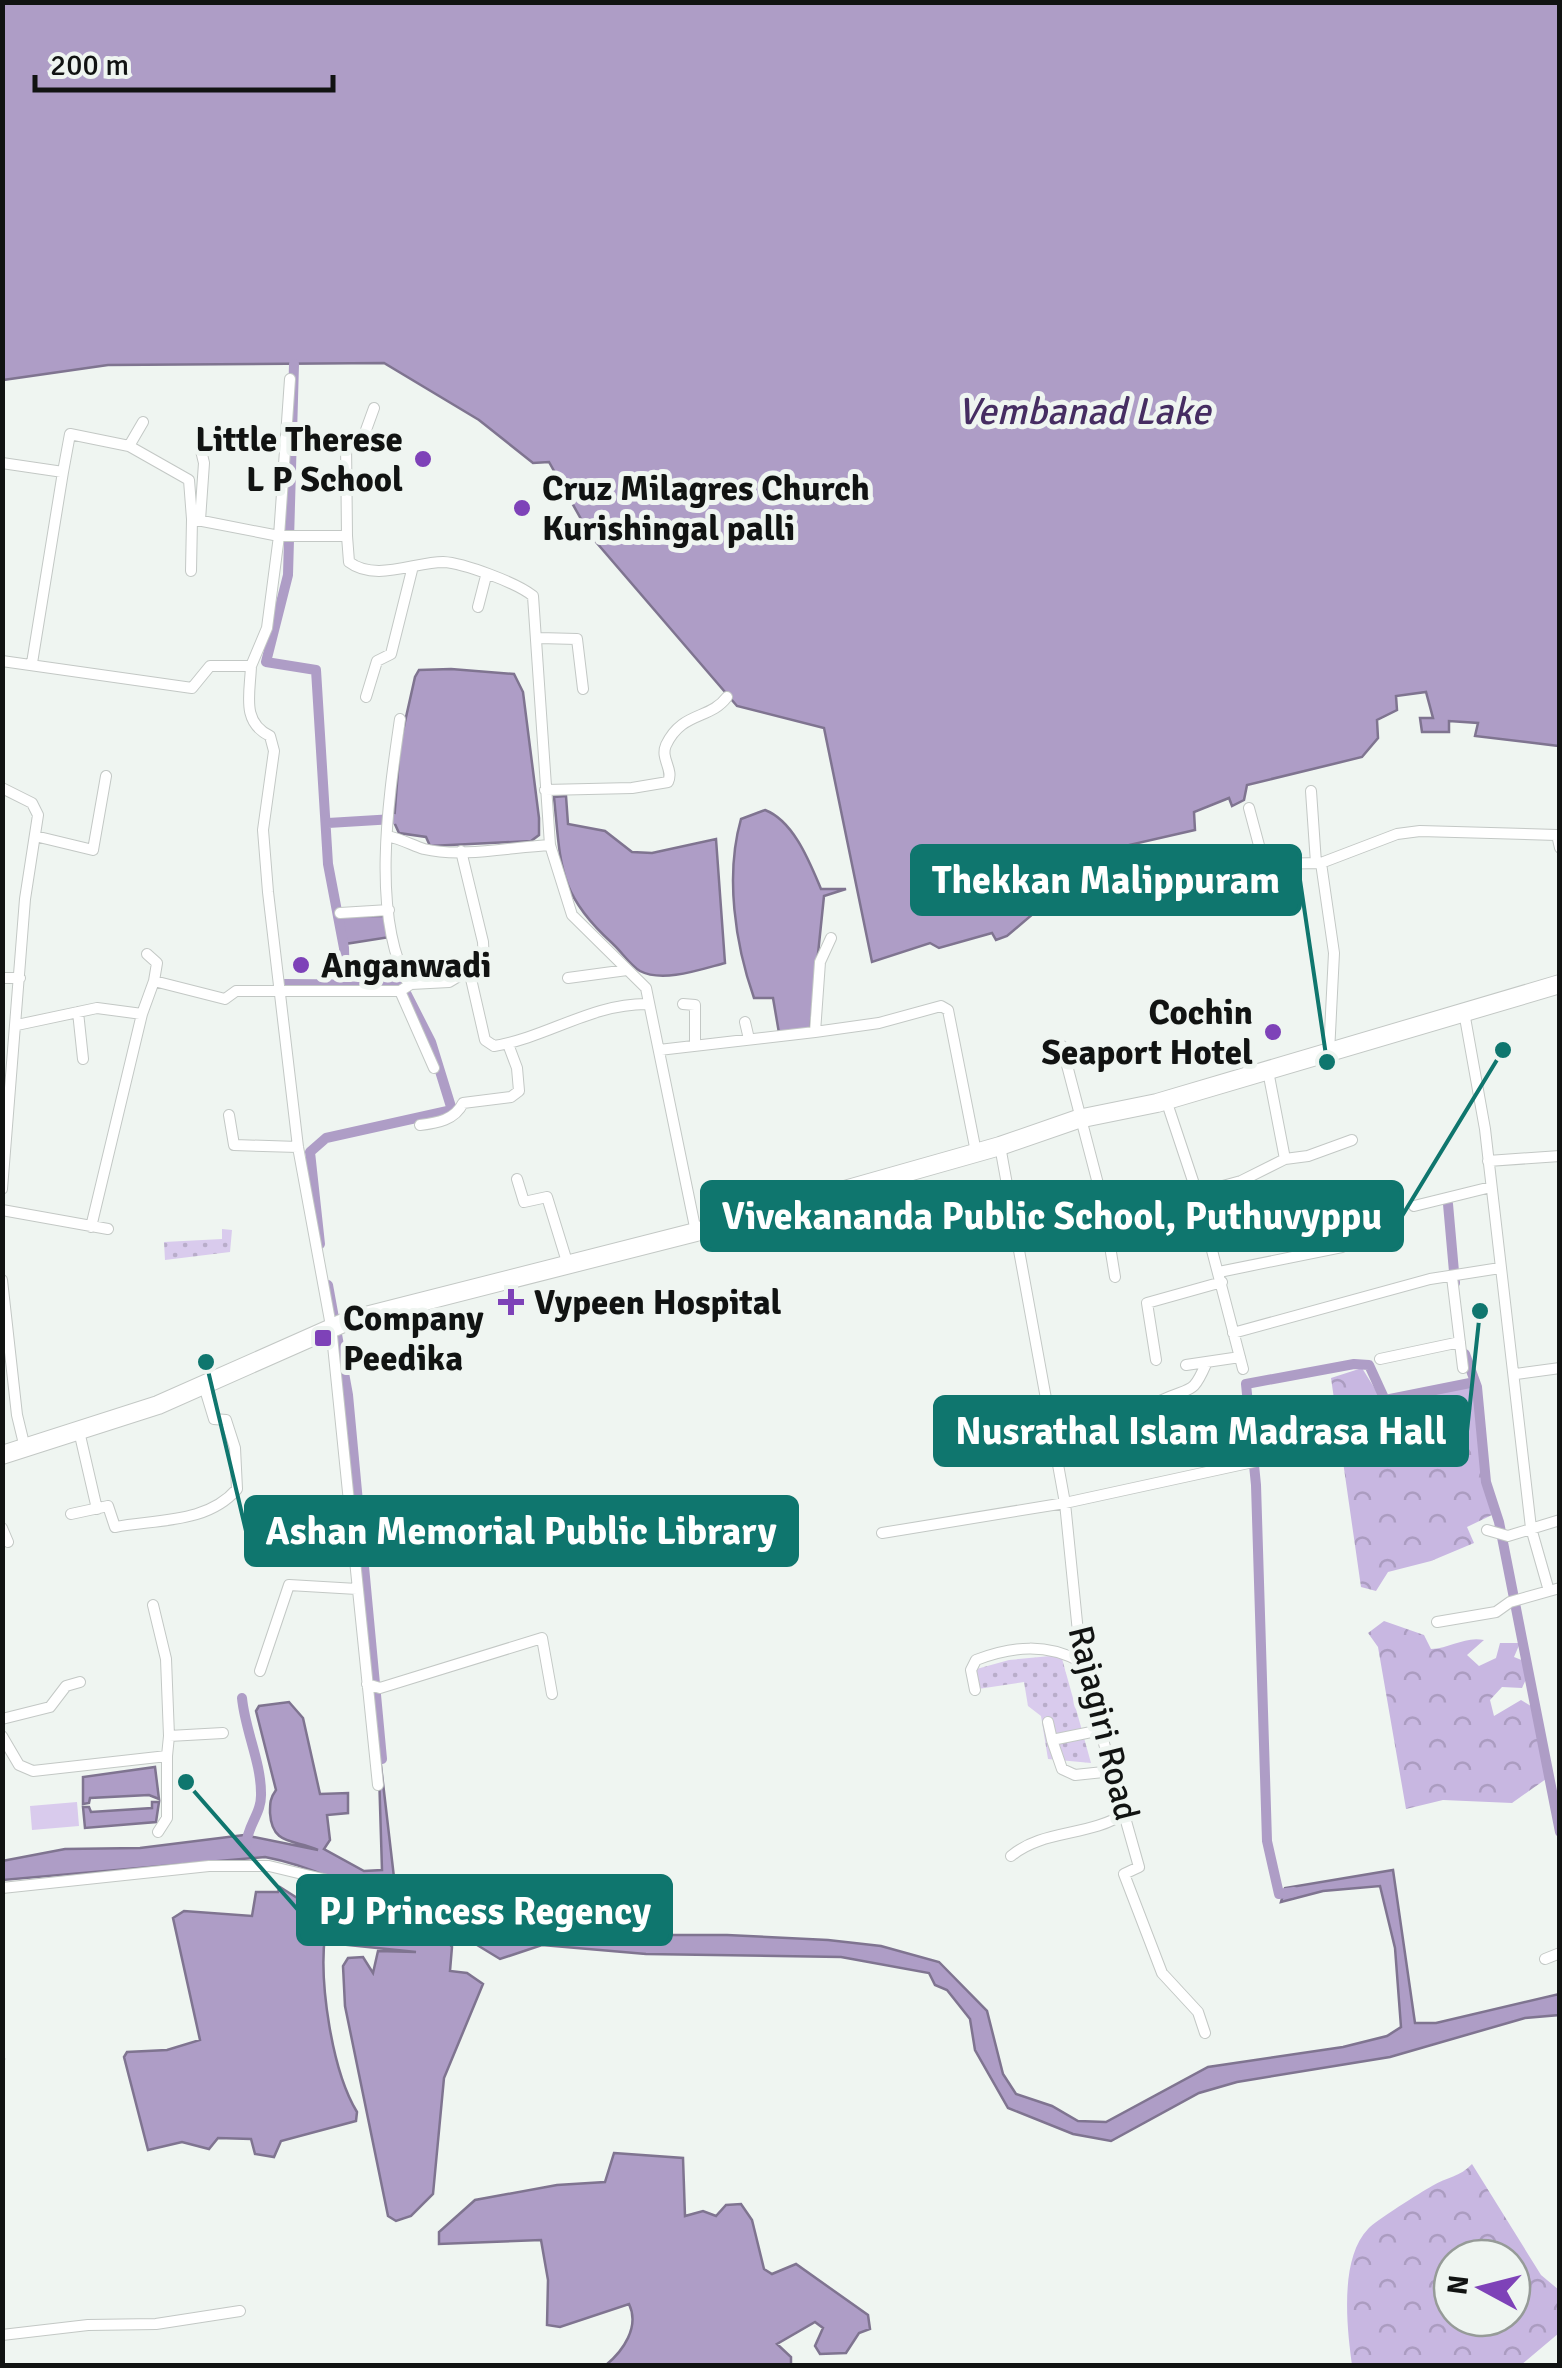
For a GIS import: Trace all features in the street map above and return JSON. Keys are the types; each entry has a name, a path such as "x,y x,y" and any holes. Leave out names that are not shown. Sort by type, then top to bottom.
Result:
{"main road":[{"path":"2,1456 204,1386 337,1325 696,1232 1000,1146 1078,1118 1166,1100 1560,984"}],"street":[{"path":"290,379 284,536 267,628 251,666 250,718 254,728 270,736 274,751 263,830 298,1147 337,1325 356,1588 378,1785"},
{"path":"374,408 362,441 346,442 347,536 352,566 412,570 436,562 454,563 533,596 539,638 550,845 572,914 646,988 646,1004 696,1232"},
{"path":"128,446 143,422"},
{"path":"32,663 70,434 128,446 189,480 196,520"},
{"path":"191,571 204,463 199,442"},
{"path":"2,463 63,472"},
{"path":"196,520 284,536 347,536"},
{"path":"366,698 377,662 391,654 412,570"},
{"path":"478,607 486,576"},
{"path":"539,638 577,638 584,689"},
{"path":"2,661 32,663 134,684 192,688 210,666 251,666"},
{"path":"545,790 632,788 668,782 671,773 664,754 670,738 693,714 719,707 727,697"},
{"path":"400,719 388,829 389,910 404,988 434,1068"},
{"path":"35,836 94,850 106,776"},
{"path":"2,788 35,806 2,1189"},
{"path":"1312,791 1318,863 1334,953 1329,1054"},
{"path":"1249,808 1264,864 1318,863 1397,834 1420,831 1557,834 1560,848"},
{"path":"388,829 422,848 461,851 550,845"},
{"path":"154,981 220,999 236,990 375,990 449,982 484,963 483,942 461,851"},
{"path":"340,913 389,910"},
{"path":"815,1032 820,962 832,938"},
{"path":"91,1227 142,1014 154,981 157,963 147,954"},
{"path":"470,970 486,1040 494,1046 573,1017 622,1004 646,1004"},
{"path":"568,978 628,970"},
{"path":"372,974 375,990"},
{"path":"2,978 20,978"},
{"path":"684,1004 695,1005 694,1046"},
{"path":"658,1050 878,1024 940,1006 948,1010 976,1152"},
{"path":"17,1025 97,1008 142,1014"},
{"path":"78,1012 83,1059"},
{"path":"1437,1622 1496,1612 1514,1601 1554,1589 1531,1528 1516,1374 1464,1012"},
{"path":"745,1022 749,1040"},
{"path":"420,1125 446,1120 458,1113 463,1103 511,1097 519,1091 518,1068 508,1044"},
{"path":"1062,1046 1103,1202 1115,1277"},
{"path":"1268,1071 1285,1158"},
{"path":"1166,1100 1221,1277 1241,1363 1186,1365"},
{"path":"229,1115 234,1145 298,1147"},
{"path":"1197,1193 1241,1181 1285,1158 1308,1156 1352,1140"},
{"name":"Rajagiri Road","path":"1000,1146 1065,1503 1081,1662 1140,1867 1124,1874 1162,1974 1198,2012 1205,2033"},
{"path":"1488,1161 1560,1156"},
{"path":"517,1179 524,1202 547,1197 568,1265"},
{"path":"1414,1206 1491,1187"},
{"path":"2,1210 108,1229"},
{"path":"1018,1244 1061,1232"},
{"path":"1156,1360 1146,1303 1221,1277 1342,1247"},
{"path":"1233,1333 1454,1276 1500,1268"},
{"path":"1454,1276 1463,1368"},
{"path":"2,1280 17,1414 25,1448"},
{"path":"1380,1358 1460,1342"},
{"path":"1160,1401 1193,1390 1200,1384 1206,1364"},
{"path":"1516,1374 1560,1368"},
{"path":"71,1514 108,1506 114,1526 176,1520 225,1502 236,1489 235,1448 226,1420 214,1418 204,1386"},
{"path":"79,1431 97,1508"},
{"path":"882,1533 1065,1503 1253,1462"},
{"path":"1497,1534 1560,1520"},
{"path":"2,1528 8,1542"},
{"path":"260,1670 289,1586 356,1588"},
{"path":"153,1605 166,1659 169,1736 167,1818 158,1832"},
{"path":"367,1684 380,1688 542,1638 552,1694"},
{"path":"975,1690 972,1670 976,1660 996,1652 1056,1648 1081,1662"},
{"path":"2,1719 50,1707 66,1686 80,1682"},
{"path":"1048,1722 1062,1769 1075,1774 1112,1771"},
{"path":"1052,1740 1101,1730"},
{"path":"169,1736 222,1733"},
{"path":"2,1736 19,1765 33,1771 167,1756"},
{"path":"1012,1856 1038,1840 1090,1830 1125,1813"},
{"path":"2,1888 209,1866 269,1866 344,1884"},
{"path":"1544,1959 1560,1953"},
{"path":"2,2335 106,2324 156,2324 240,2311"}],"green space":[{"path":"1362,1368 1380,1397 1469,1380 1479,1413 1485,1481 1494,1514 1467,1527 1474,1543 1431,1561 1388,1572 1376,1591 1361,1587 1331,1378"},
{"path":"1384,1621 1424,1635 1431,1649 1484,1640 1467,1655 1479,1666 1496,1658 1500,1643 1520,1643 1514,1657 1524,1661 1528,1675 1522,1688 1502,1687 1490,1700 1494,1716 1521,1700 1534,1708 1546,1779 1512,1803 1443,1800 1406,1809 1378,1647 1368,1633"},
{"path":"1472,2164 1518,2238 1432,2238 1432,2338 1532,2338 1532,2261 1541,2275 1559,2290 1559,2333 1521,2365 1352,2365 1347,2295 1359,2242 1388,2213"}],"shaded area":[{"path":"222,1229 232,1230 230,1252 165,1260 164,1242 222,1239"},
{"path":"1061,1655 1091,1763 1048,1759 1041,1716 1028,1706 1024,1682 978,1689 973,1670 1009,1660"},
{"path":"77,1802 79,1826 32,1830 30,1806"}],"water":[{"name":"Vembanad Lake","path":"2,3 1559,3 1559,746 1475,736 1478,723 1449,721 1449,732 1422,732 1420,718 1433,718 1426,692 1396,696 1397,710 1377,720 1378,738 1362,757 1247,785 1244,800 1232,806 1229,798 1194,812 1195,830 1094,853 1086,866 1075,869 1068,884 1007,936 996,940 992,933 939,948 930,943 872,962 824,728 737,706 590,535 549,462 533,463 479,420 384,363 108,365 3,380"},
{"path":"419,670 514,674 523,692 539,818 539,835 531,841 430,846 426,837 399,833 394,822 400,744 415,677"},
{"path":"566,796 568,824 605,831 632,852 652,853 716,839 725,963 682,974 649,974 633,965 594,926 572,894 561,861 554,797"},
{"path":"765,810 793,833 821,889 846,889 824,896 810,1031 779,1033 773,998 754,998 742,955 734,909 736,841 741,819"},
{"path":"340,916 389,916 390,937 345,944"},
{"path":"289,1702 303,1718 320,1794 348,1793 348,1813 327,1815 330,1840 324,1849 364,1871 382,1870 378,1740 395,1886 483,1934 499,1937 538,1928 634,1939 649,1935 727,1935 828,1940 881,1946 939,1962 987,2011 1003,2074 1016,2094 1052,2106 1078,2121 1106,2122 1208,2067 1343,2047 1387,2036 1401,2027 1395,1948 1380,1886 1323,1891 1281,1902 1285,1888 1393,1870 1415,2023 1436,2023 1559,1994 1559,2015 1525,2018 1390,2057 1237,2082 1199,2093 1111,2141 1073,2134 1008,2108 975,2050 970,2019 947,1990 935,1985 929,1973 841,1957 646,1954 542,1945 500,1959 459,1934 444,1934 334,1879 265,1857 3,1880 2,1861 65,1849 140,1848 244,1835 318,1850 286,1840 272,1824 270,1803 276,1790 256,1711 259,1706"},
{"path":"155,1767 159,1799 149,1795 90,1798 89,1803 83,1804 83,1777"},
{"path":"152,1802 159,1802 156,1822 85,1828 83,1807 89,1807 91,1812 152,1808"},
{"path":"327,1885 344,1892 326,1929 324,1977 334,2051 357,2112 356,2121 281,2141 274,2157 255,2154 251,2139 218,2138 209,2149 182,2142 148,2150 124,2057 127,2052 167,2050 200,2040 173,1918 184,1911 252,1916 256,1892 278,1892 280,1887 313,1908 320,1903"},
{"path":"364,1909 389,1913 398,1925 447,1941 452,1947 450,1971 467,1973 483,1984 444,2078 433,2194 411,2216 396,2221 388,2216 345,2006 343,1966 348,1958 363,1957 373,1973 378,1951 416,1952 339,1944 335,1939 343,1910 360,1914"},
{"path":"614,2153 683,2158 685,2216 703,2211 716,2216 726,2205 741,2204 752,2220 764,2269 772,2274 796,2264 868,2315 870,2329 859,2333 846,2353 820,2354 815,2346 823,2328 815,2322 777,2344 791,2357 791,2365 606,2365 628,2338 632,2321 629,2304 560,2327 547,2325 548,2280 541,2240 439,2244 439,2232 475,2200 557,2185 605,2182"}],"waterway":[{"path":"294,364 288,575 266,662 316,670 328,864 344,948 345,986"},
{"path":"328,823 394,819"},
{"path":"285,984 402,985 431,1042 452,1110 326,1138 310,1152 320,1244"},
{"path":"1448,1204 1455,1283"},
{"path":"328,1285 348,1395 382,1759"},
{"path":"1465,1354 1477,1387 1486,1482 1499,1522 1560,1832"},
{"path":"1294,1892 1279,1894 1267,1841 1256,1485 1246,1384 1354,1364 1369,1365 1385,1400 1475,1382"},
{"path":"242,1698 261,1793 246,1846"}],"place":[{"name":"Little Therese L P School","path":"423,459"},
{"name":"Cruz Milagres Church Kurishingal palli","path":"522,508"},
{"name":"Anganwadi","path":"301,965"},
{"name":"Cochin Seaport Hotel","path":"1273,1032"},
{"name":"Vivekananda Public School, Puthuvyppu","path":"1503,1050"},
{"name":"Thekkan Malippuram","path":"1327,1062"},
{"name":"Vypeen Hospital","path":"511,1302"},
{"name":"Nusrathal Islam Madrasa Hall","path":"1480,1311"},
{"name":"Company Peedika","path":"323,1338"},
{"name":"Ashan Memorial Public Library","path":"206,1362"},
{"name":"PJ Princess Regency","path":"186,1782"}]}
